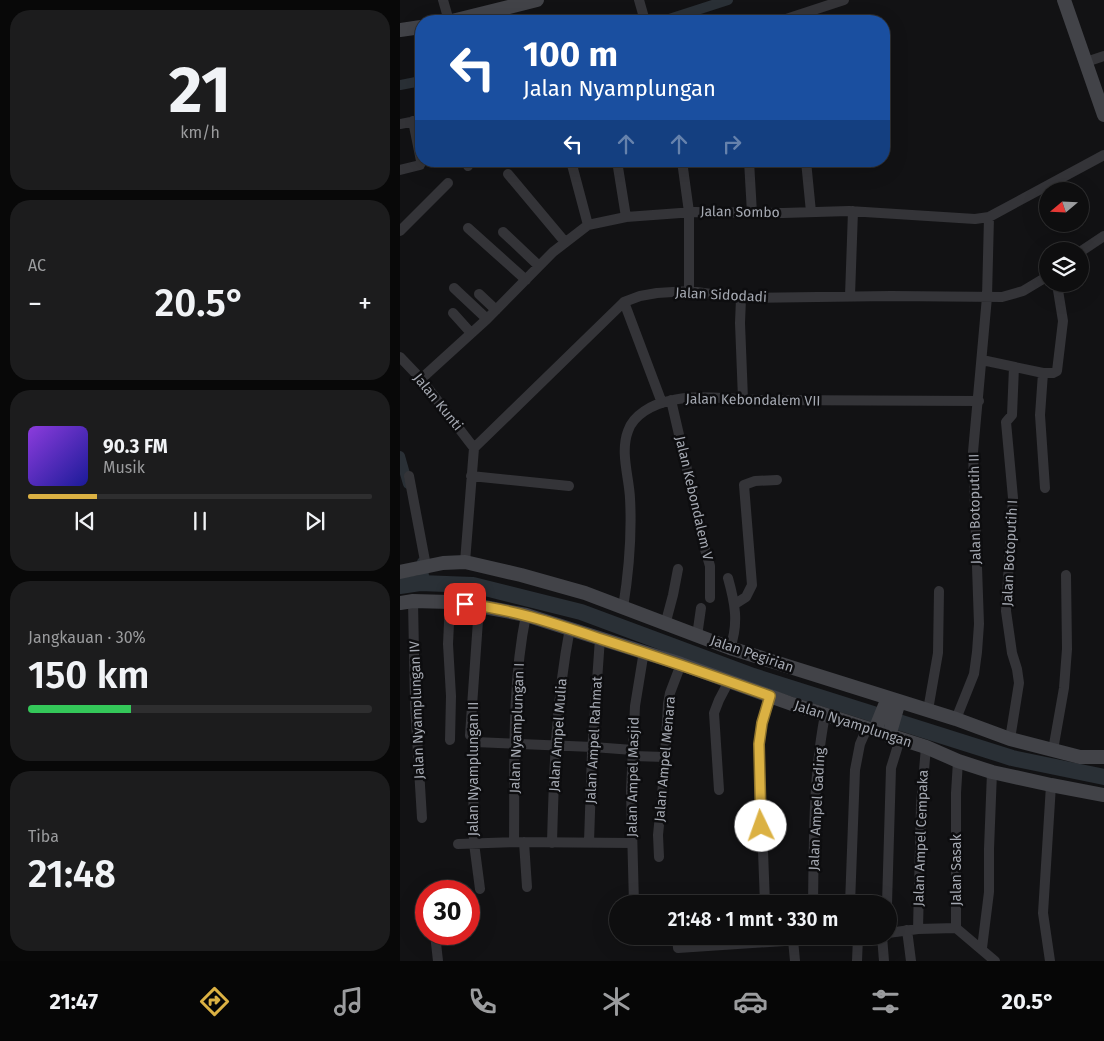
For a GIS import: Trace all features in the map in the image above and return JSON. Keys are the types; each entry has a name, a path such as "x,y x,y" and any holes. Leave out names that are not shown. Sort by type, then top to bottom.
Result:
{"main road":[{"path":"475,15 537,0"},
{"path":"1064,0 1104,115"},
{"path":"400,30 415,27"},
{"name":"Jalan Pegirian","path":"400,572 423,566 465,562 521,575 585,593 730,648 892,703 928,710 1010,739 1080,757 1104,758"},
{"name":"Jalan Nyamplungan","path":"406,602 450,602 526,615 644,651 825,714 874,727 958,761 992,772 1104,795"},
{"path":"874,727 892,703"},
{"path":"892,703 893,735"}],"street":[{"path":"443,0 448,15"},
{"path":"639,0 643,15"},
{"path":"798,15 844,0"},
{"path":"1086,62 1104,56"},
{"path":"400,124 415,120"},
{"name":"Jalan Sombo","path":"421,379 487,319 565,242 588,225 626,217 689,212 853,212 940,216 961,220 989,217 1104,154"},
{"path":"400,170 415,166"},
{"path":"572,167 588,225"},
{"path":"618,167 626,217"},
{"path":"683,167 689,212 689,291"},
{"path":"749,167 752,213"},
{"path":"807,167 811,212"},
{"path":"508,174 565,242"},
{"path":"400,231 448,183"},
{"path":"850,296 853,212"},
{"name":"Jalan Botoputih II","path":"956,719 974,674 979,624 973,452 987,297 989,217"},
{"path":"468,228 526,280"},
{"path":"503,232 539,266"},
{"path":"1089,246 1104,236"},
{"name":"Jalan Sidodadi","path":"474,448 624,302 640,296 689,291 741,298 850,296 1002,297 1023,291 1039,281"},
{"path":"454,288 487,319"},
{"path":"982,360 1043,373 1053,373 1059,368 1062,321 1058,292"},
{"path":"479,294 496,310"},
{"path":"741,298 742,399"},
{"name":"Jalan Kebondalem V","path":"624,302 666,401 692,491 710,566 710,598"},
{"path":"453,313 470,333"},
{"name":"Jalan Kunti","path":"400,357 421,379 474,448"},
{"name":"Jalan Botoputih I","path":"1010,739 1019,683 1012,653 1006,611 1013,484 1006,422 1012,415 1014,367"},
{"path":"1043,373 1040,416 1045,488"},
{"name":"Jalan Kebondalem VII","path":"623,608 631,547 630,498 625,453 627,432 634,420 643,412 666,401 717,397 742,399 979,401"},
{"path":"465,562 474,448"},
{"path":"409,476 423,566"},
{"path":"471,476 569,486"},
{"path":"735,604 746,597 752,585 744,484 755,481 777,480"},
{"path":"665,624 678,569"},
{"path":"1053,750 1064,688 1067,649 1066,574"},
{"path":"728,578 735,604 734,636 730,648"},
{"path":"928,710 938,652 939,591"},
{"name":"Jalan Nyamplungan IV","path":"406,602 422,818"},
{"path":"450,602 448,652 451,696 450,740"},
{"name":"Jalan Nyamplungan II","path":"479,606 470,735 476,737 473,771 474,843 479,880"},
{"path":"697,636 700,608"},
{"name":"Jalan Nyamplungan I","path":"526,615 519,656 515,743 519,842 527,887"},
{"name":"Jalan Ampel Mulia","path":"552,843 555,746 560,687 570,628"},
{"name":"Jalan Ampel Rahmat","path":"589,842 600,638"},
{"name":"Jalan Ampel Masjid","path":"634,895 631,791 635,706 644,651"},
{"name":"Jalan Ampel Menara","path":"659,857 658,835 670,693 681,664"},
{"path":"719,790 714,714 729,681"},
{"path":"765,895 759,744 762,723 770,696"},
{"name":"Jalan Ampel Gading","path":"813,895 817,770 825,714"},
{"path":"850,895 855,770 860,744 874,727"},
{"path":"887,895 893,735"},
{"path":"476,742 593,747 665,757"},
{"name":"Jalan Ampel Cempaka","path":"911,961 926,747"},
{"name":"Jalan Sasak","path":"956,928 956,793 958,761"},
{"path":"982,948 989,892 992,772"},
{"path":"1050,961 1043,914 1051,785"},
{"path":"458,844 519,842 632,843"},
{"path":"897,932 956,928 982,948 995,961"},
{"path":"436,945 438,961"},
{"path":"678,945 678,948 722,945"},
{"path":"793,945 795,961"},
{"path":"855,945 857,961"},
{"path":"883,945 884,961"}],"waterway":[{"path":"682,15 728,0"},
{"path":"400,85 415,82"},
{"path":"400,456 408,484"},
{"path":"422,562 425,583"},
{"path":"400,586 420,583 473,585 581,612 753,676 1012,758 1104,777"}],"route":[{"path":"465,604 526,615 561,624 644,651 770,696 762,723 759,744 761,826"}]}
